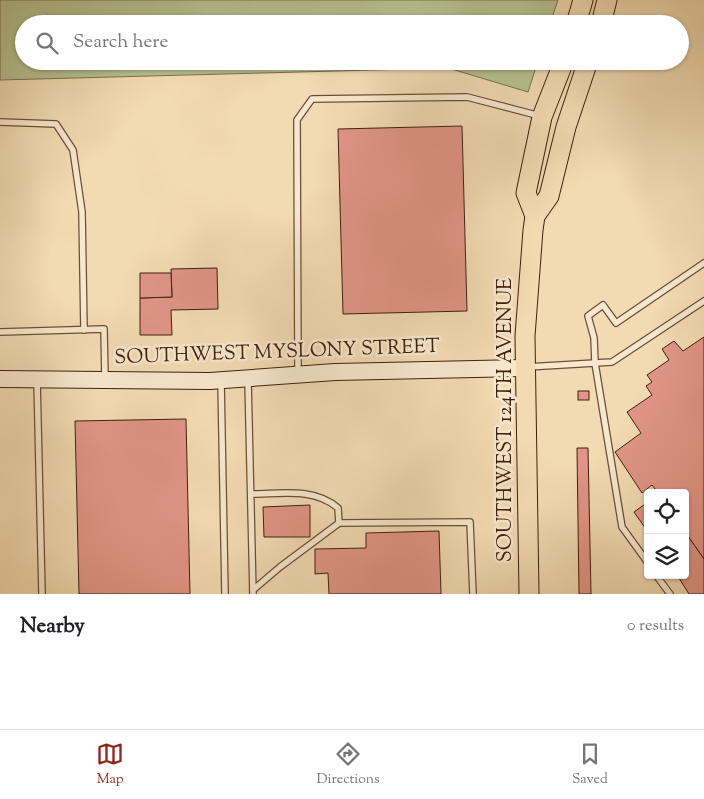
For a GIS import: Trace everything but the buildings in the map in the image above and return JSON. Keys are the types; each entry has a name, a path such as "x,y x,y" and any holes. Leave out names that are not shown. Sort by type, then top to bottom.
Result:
{"main road":[{"path":"579,15 583,0"},
{"path":"603,15 607,0"},
{"name":"SOUTHWEST 124TH AVENUE","path":"529,594 525,368 527,286 535,216 526,193 542,116 560,70"},
{"name":"SOUTHWEST 124TH AVENUE","path":"535,216 549,196 566,127 585,70"}],"street":[{"name":"SOUTHWEST MYSLONY STREET","path":"0,379 220,380 298,374 525,368"}],"lane":[{"path":"298,374 297,120 312,99 467,97 542,116"},
{"path":"0,122 56,124 74,150 82,212 84,330"},
{"path":"644,557 622,527 595,363 594,338 588,316 603,305 616,323 704,263"},
{"path":"525,368 612,362 704,301"},
{"path":"0,332 104,330 105,379"},
{"path":"37,378 42,594"},
{"path":"248,378 253,592"},
{"path":"220,380 225,594"},
{"path":"251,494 315,494 330,501 338,508 339,523"},
{"path":"253,592 280,567 339,523 470,522 473,594"},
{"path":"659,579 670,594"}],"green space":[{"path":"0,0 558,0 553,15 15,15 15,70 373,70 0,80"},
{"path":"455,70 535,70 528,92"}]}
